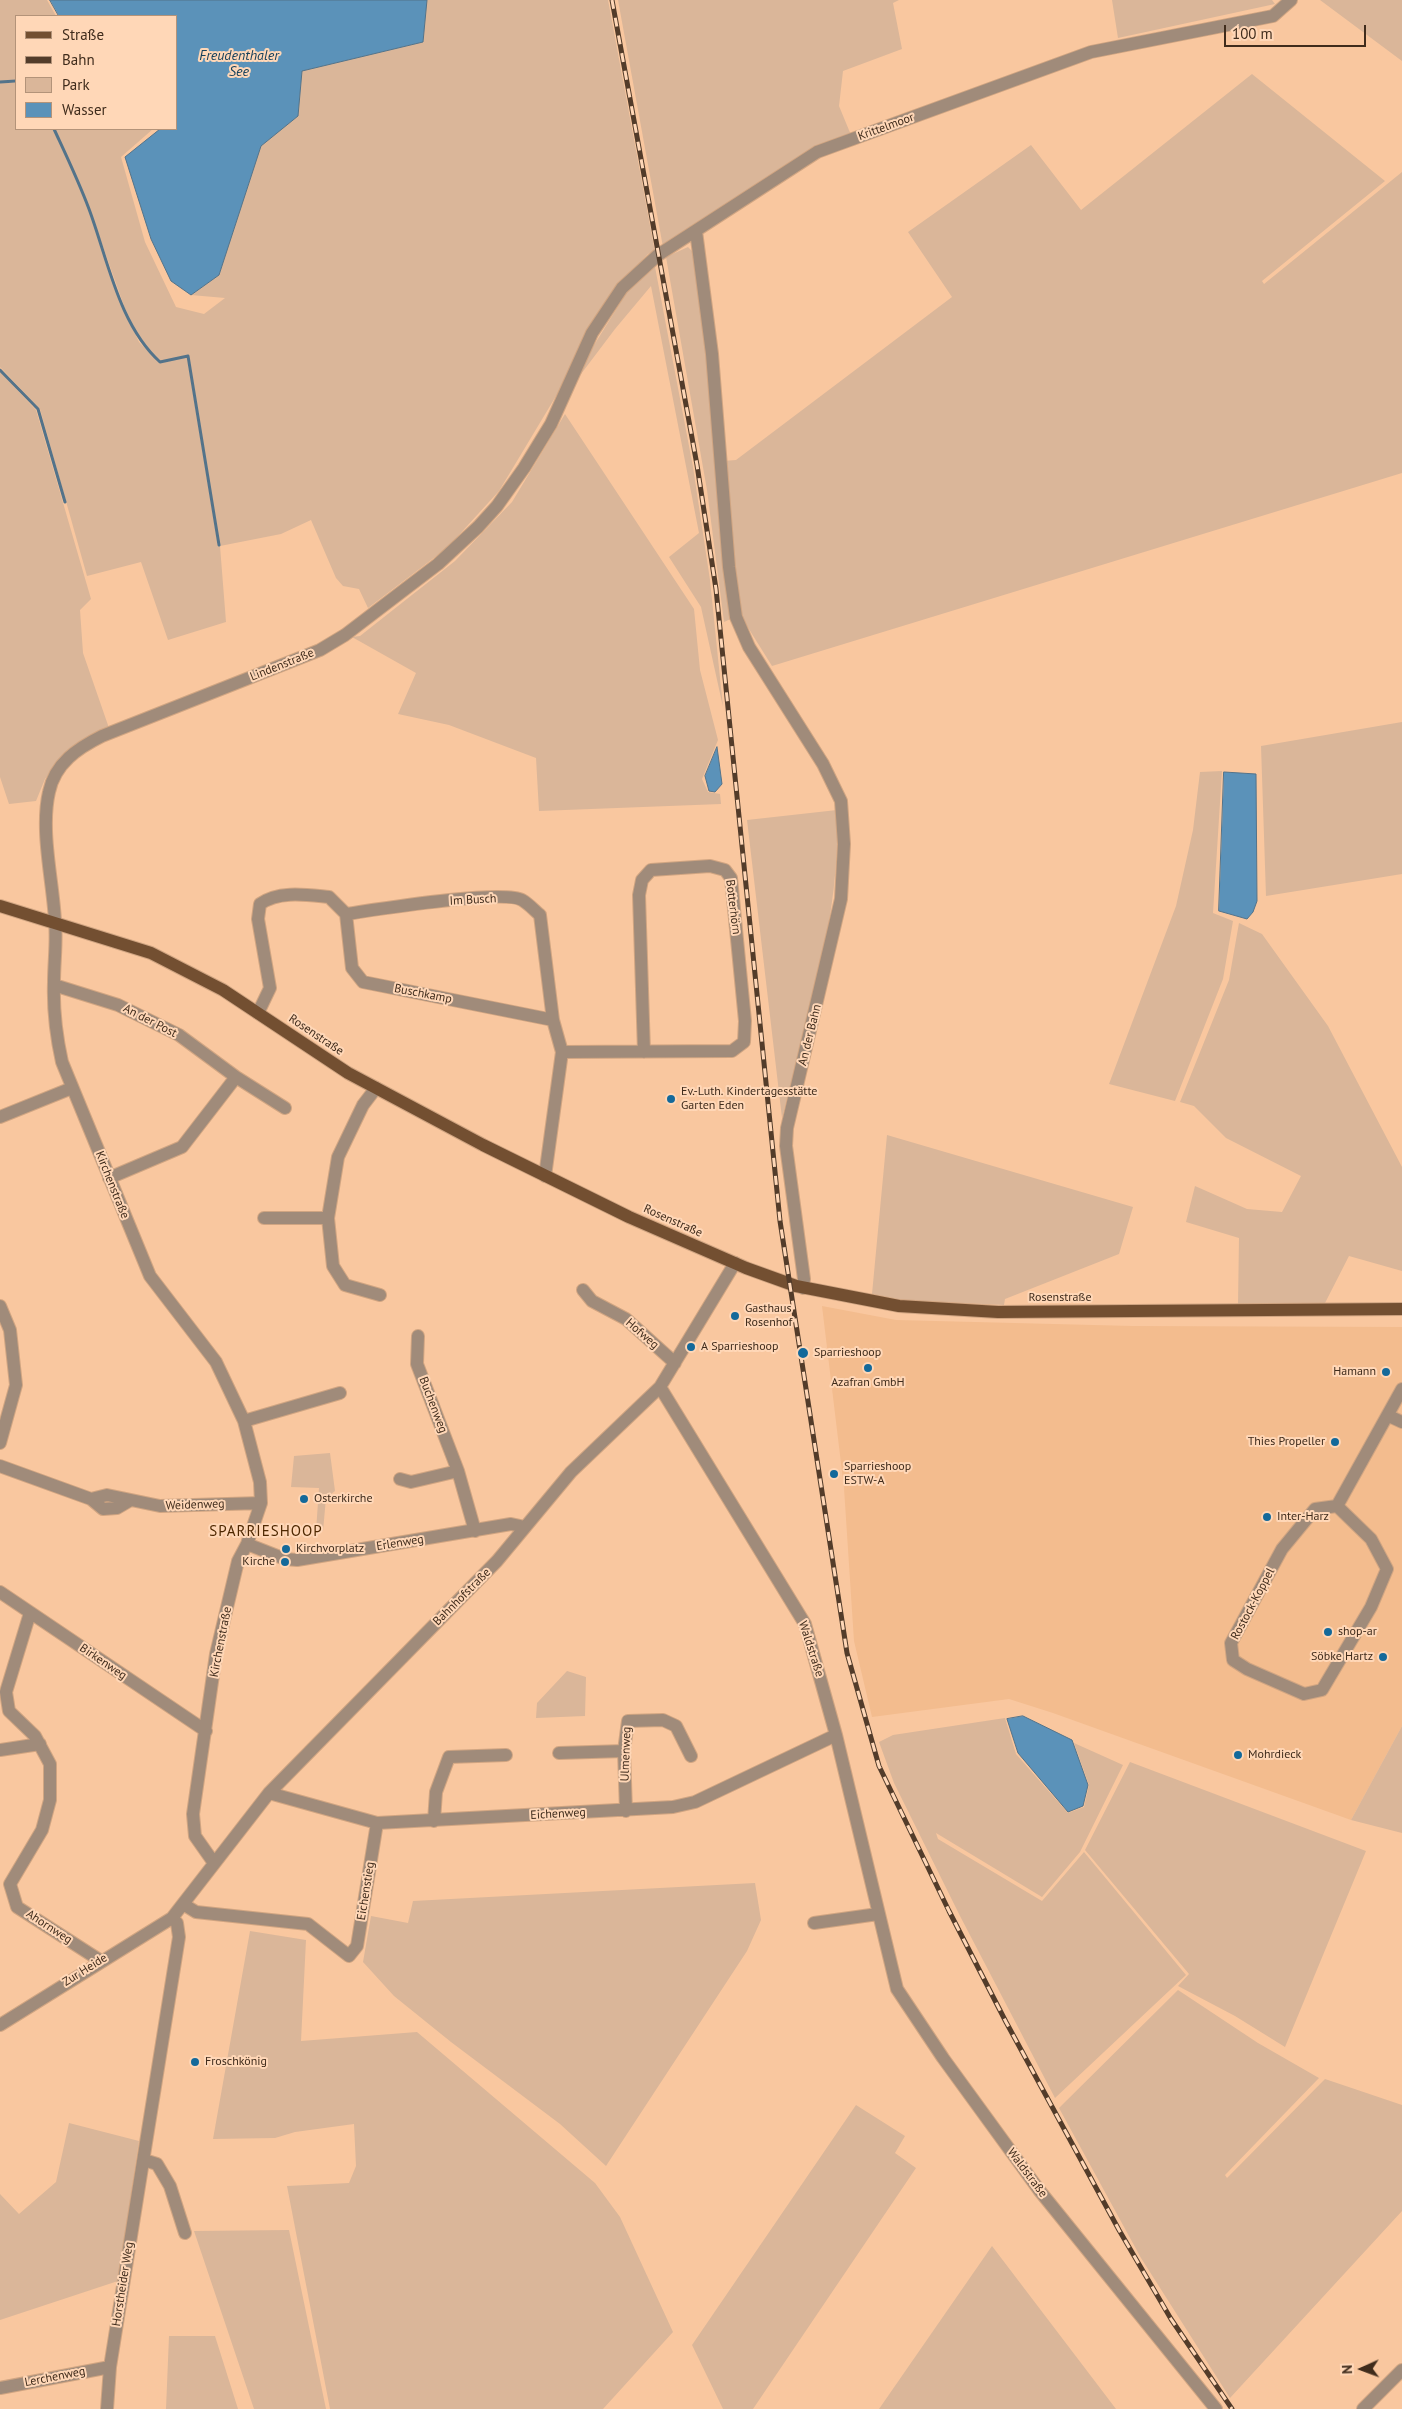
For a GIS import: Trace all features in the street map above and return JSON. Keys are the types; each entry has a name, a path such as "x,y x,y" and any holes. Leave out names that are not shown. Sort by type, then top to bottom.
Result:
{"main road":[{"name":"Rosenstraße","path":"0,906 151,953 223,990 348,1073 545,1176 629,1217 735,1263 803,1288 899,1306 998,1312 1402,1309"}],"street":[{"name":"Krittelmoor","path":"566,390 592,333 622,288 658,255 817,152 1091,52 1273,16 1291,0"},
{"name":"An der Bahn","path":"696,230 712,354 729,567 736,617 749,647 823,764 841,801 844,844 841,899 787,1128 786,1146 804,1279 803,1288"},
{"name":"Lindenstraße","path":"56,923 45,816 49,790 60,767 71,755 77,749 102,736 300,659 345,635 370,617 438,564 478,527 497,506 542,439 566,390"},
{"name":"Botterhörn","path":"562,1052 644,1052 732,1051 744,1042 745,1021 731,878 725,870 710,866 651,870 642,880 640,895 644,1052"},
{"path":"258,1013 270,988 258,918 260,904 294,894 330,897 346,914"},
{"name":"Im Busch","path":"346,914 401,905 495,898 521,899 540,916 553,1020 562,1052 545,1176"},
{"name":"Buschkamp","path":"346,914 352,968 363,982 553,1020"},
{"name":"Kirchenstraße","path":"56,923 54,985 56,1035 62,1062 150,1276 216,1362 244,1421 260,1482 261,1503 247,1544 238,1561 216,1654 193,1814 195,1836 214,1863"},
{"name":"An der Post","path":"54,985 118,1005 179,1035 236,1077 285,1108"},
{"path":"109,1178 182,1147 236,1077"},
{"path":"0,1117 72,1088"},
{"path":"376,1088 363,1105 338,1157 328,1218 333,1266 345,1285 380,1295"},
{"path":"264,1218 328,1218"},
{"name":"Bahnhofstraße","path":"172,1918 269,1793 497,1561 571,1472 660,1386 676,1363 735,1263"},
{"name":"Hofweg","path":"583,1290 592,1301 626,1319 676,1363"},
{"path":"0,1306 10,1330 6,1347 16,1385 0,1442"},
{"name":"Buchenweg","path":"418,1336 417,1364 458,1471 475,1531"},
{"name":"Waldstraße","path":"660,1386 805,1624 836,1736 897,1989 938,2052 1038,2190 1216,2409"},
{"path":"1337,1506 1389,1416 1402,1389"},
{"path":"244,1421 340,1392"},
{"path":"1389,1416 1402,1422"},
{"name":"Weidenweg","path":"0,1466 91,1499 106,1495 160,1506 261,1503"},
{"path":"400,1479 411,1482 458,1471"},
{"name":"Rostock-Koppel","path":"1337,1506 1371,1538 1387,1569 1371,1607 1322,1690 1304,1694 1247,1669 1233,1660 1231,1643 1282,1549 1315,1509 1337,1506"},
{"name":"Erlenweg","path":"247,1544 285,1559 297,1560 511,1524 525,1527"},
{"name":"Birkenweg","path":"0,1592 206,1731"},
{"name":"Ahornweg","path":"30,1613 3,1692 9,1710 35,1736 50,1764 50,1800 42,1830 5,1882 17,1907 101,1961"},
{"name":"Ulmenweg","path":"626,1811 624,1751 628,1721 663,1720 676,1726 691,1756"},
{"name":"Eichenweg","path":"269,1793 377,1823 673,1807 695,1802 836,1736"},
{"path":"0,1750 40,1744"},
{"path":"559,1753 624,1751"},
{"path":"434,1821 436,1792 449,1757 506,1755"},
{"name":"Eichenstieg","path":"183,1904 196,1912 308,1924 349,1956 357,1946 377,1823"},
{"path":"814,1923 878,1914"},
{"name":"Zur Heide","path":"0,2025 172,1918"},
{"name":"Horstheider Weg","path":"107,2409 110,2367 179,1937 177,1923 172,1918"},
{"path":"144,2160 157,2164 170,2186 185,2233"},
{"name":"Lerchenweg","path":"0,2388 110,2367"},
{"path":"1363,2409 1402,2370"}],"shaded area":[{"path":"822,1306 896,1320 1133,1326 1402,1327 1402,1726 1351,1820 1009,1699 872,1717 854,1641 844,1488"}],"green space":[{"path":"0,0 47,0 55,15 15,15 15,81 0,81"},
{"path":"427,0 608,0 655,252 648,254 617,288 559,391 499,491 447,548 368,608 359,589 343,586 336,578 311,520 281,534 220,546 189,356 160,361 140,341 124,306 85,196 55,130 152,130 121,157 145,242 176,307 204,314 225,298 191,295 219,275 261,146 298,116 302,71 423,42"},
{"path":"618,0 899,0 893,3 902,49 843,71 839,106 851,135 663,247"},
{"path":"1112,0 1272,0 1275,4 1118,38"},
{"path":"1320,0 1402,0 1402,61"},
{"path":"1252,74 1385,181 1262,281 1264,284 1402,172 1402,473 772,666 742,618 732,564 723,461 736,460 952,297 908,232 1031,145 1081,210"},
{"path":"0,83 15,83 15,130 53,130 84,196 122,306 139,342 160,363 187,357 218,546 220,546 226,622 168,640 141,562 87,576 40,409 0,367"},
{"path":"688,247 697,256 733,618 724,622 707,490 666,257"},
{"path":"655,267 693,467 710,580 723,707 701,607 669,557 699,533 651,286 578,378 581,366 627,292"},
{"path":"0,372 36,410 91,599 80,610 83,653 109,728 71,747 45,779 36,801 9,804 0,777"},
{"path":"565,414 694,609 700,670 718,740 702,779 708,792 720,794 721,804 539,811 536,758 449,725 398,714 416,673 352,637 360,636 455,561 512,502"},
{"path":"1402,722 1402,874 1266,896 1261,746"},
{"path":"1222,771 1213,913 1233,921 1223,979 1175,1101 1109,1084 1176,906 1193,830 1200,772"},
{"path":"837,810 834,888 828,927 812,1004 782,1118 747,820"},
{"path":"1239,923 1262,934 1328,1026 1402,1167 1402,1271 1349,1256 1325,1303 1238,1304 1239,1238 1186,1222 1195,1186 1247,1209 1282,1212 1301,1176 1226,1138 1194,1106 1180,1102 1229,980"},
{"path":"887,1135 1133,1207 1119,1254 1005,1299 1004,1305 901,1300 872,1294"},
{"path":"330,1453 335,1491 326,1498 323,1531 316,1531 319,1488 291,1487 294,1456"},
{"path":"567,1671 586,1677 585,1716 536,1718 537,1703"},
{"path":"1005,1718 1016,1754 1068,1813 1084,1807 1089,1785 1074,1743 1123,1765 1080,1852 1042,1897 936,1833 938,1839 1042,1901 1084,1852 1186,1975 1055,2098 960,1916 894,1783 879,1742 893,1735"},
{"path":"1402,1726 1402,1833 1351,1820"},
{"path":"1130,1762 1366,1851 1285,2047 1235,2016 1178,1986 1189,1974 1085,1850"},
{"path":"755,1883 761,1920 747,1951 606,2166 560,2124 451,2042 394,1996 363,1962 371,1916 408,1923 413,1901"},
{"path":"250,1931 306,1940 301,2041 417,2032 595,2183 620,2217 673,2332 603,2409 330,2409 287,2186 349,2183 356,2166 354,2124 295,2132 275,2138 213,2139"},
{"path":"1178,1990 1258,2043 1319,2078 1225,2175 1227,2178 1325,2079 1402,2105 1402,2211 1230,2398 1141,2258 1059,2108"},
{"path":"856,2105 905,2136 895,2153 916,2168 753,2409 723,2409 692,2345"},
{"path":"69,2123 139,2141 118,2281 0,2320 0,2194 19,2214 56,2182"},
{"path":"289,2230 326,2409 254,2409 194,2231"},
{"path":"992,2246 1116,2409 879,2409"},
{"path":"169,2336 215,2336 238,2409 166,2409"}],"water":[{"name":"Freudenthaler See","path":"50,0 427,0 423,42 302,71 298,116 261,146 219,275 191,295 171,281 151,239 125,157 159,130 178,130 178,15 58,15"},
{"path":"717,747 722,784 715,792 709,791 705,776"},
{"path":"1224,772 1256,774 1257,901 1253,912 1247,919 1219,911"},
{"path":"1023,1716 1072,1740 1088,1785 1083,1806 1068,1812 1018,1753 1007,1719"}],"waterway":[{"path":"0,82 15,81"},
{"path":"54,130 85,199 116,291 134,330 160,362 188,356 219,545"},
{"path":"0,370 38,409 65,502"}],"railway":[{"path":"612,0 697,465 716,589 780,1221 847,1653 879,1766 949,1911 1006,2022 1119,2230 1171,2319 1232,2409"}],"place":[{"name":"Ev.-Luth. Kindertagesstätte Garten Eden","path":"671,1099"},
{"name":"Gasthaus Rosenhof","path":"735,1316"},
{"name":"A Sparrieshoop","path":"691,1347"},
{"name":"Sparrieshoop","path":"803,1353"},
{"name":"Azafran GmbH","path":"868,1368"},
{"name":"Hamann","path":"1386,1372"},
{"name":"Thies Propeller","path":"1335,1442"},
{"name":"Sparrieshoop ESTW-A","path":"834,1474"},
{"name":"Osterkirche","path":"304,1499"},
{"name":"Inter-Harz","path":"1267,1517"},
{"name":"Kirchvorplatz","path":"286,1549"},
{"name":"Kirche","path":"285,1562"},
{"name":"shop-ar","path":"1328,1632"},
{"name":"Söbke Hartz","path":"1383,1657"},
{"name":"Mohrdieck","path":"1238,1755"},
{"name":"Froschkönig","path":"195,2062"}],"district":[{"name":"SPARRIESHOOP","path":"266,1532"}]}
